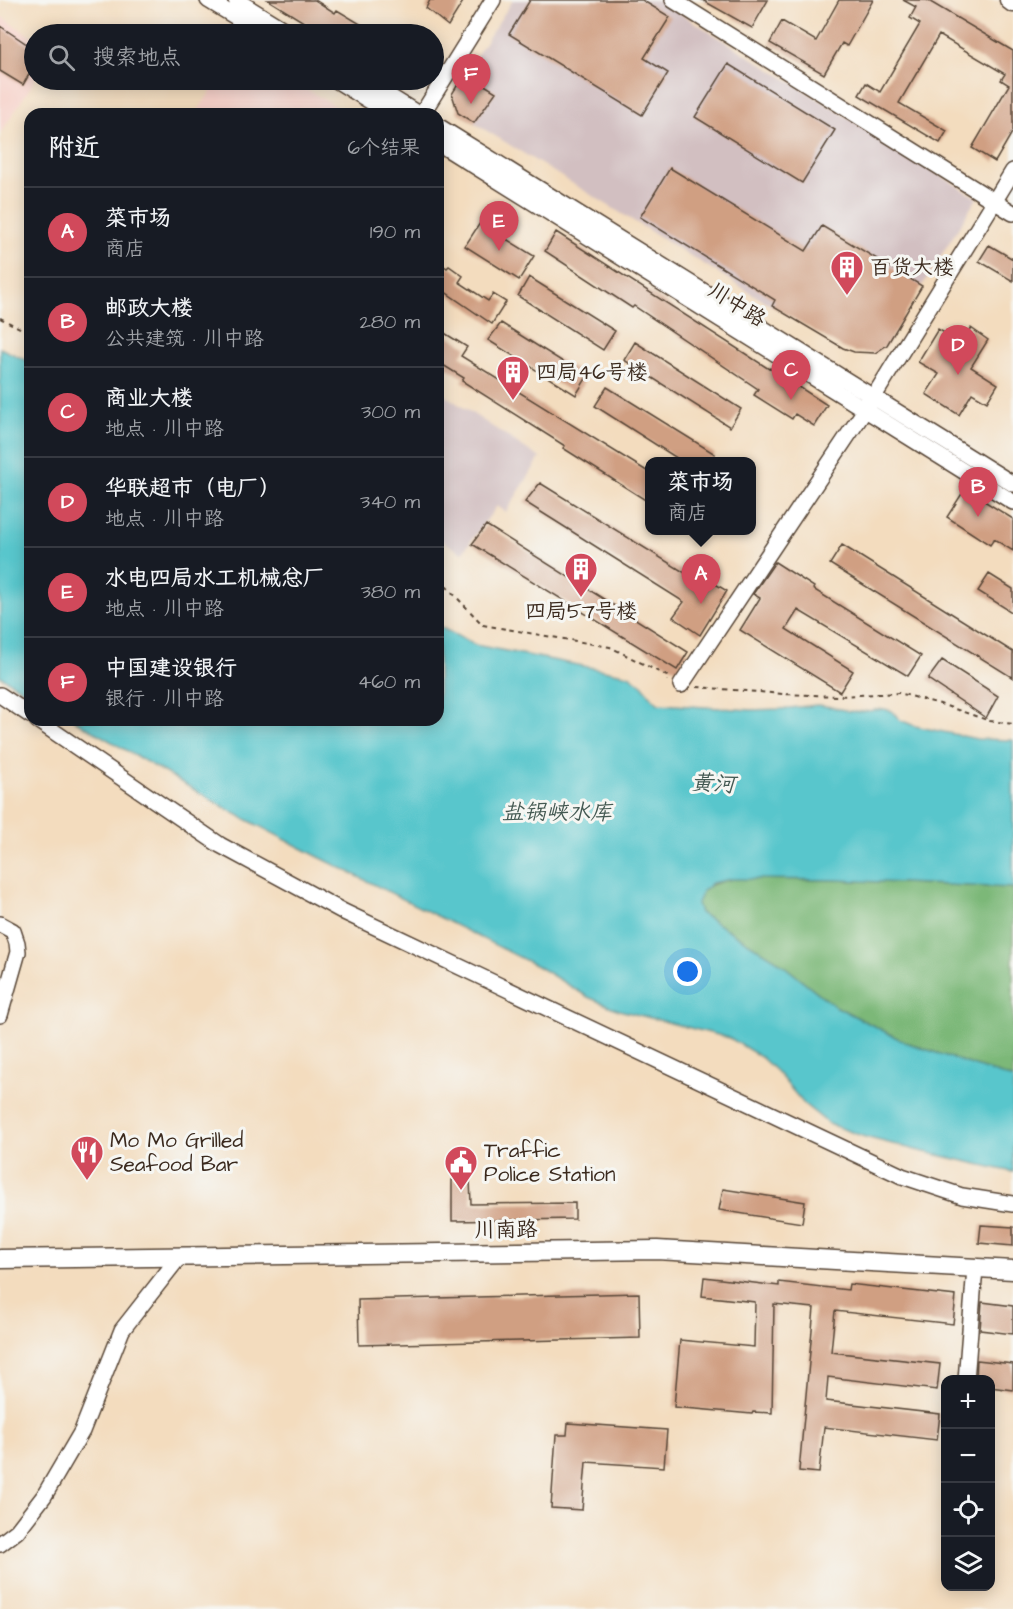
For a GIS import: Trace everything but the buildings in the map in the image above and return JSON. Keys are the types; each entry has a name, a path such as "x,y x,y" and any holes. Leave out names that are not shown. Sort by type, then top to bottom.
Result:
{"main road":[{"path":"1009,0 1013,3"},
{"name":"川南路","path":"0,1259 657,1250 1013,1270"}],"street":[{"path":"208,0 248,24"},
{"path":"236,0 275,24"},
{"path":"444,77 493,0"},
{"path":"674,0 1013,213"},
{"path":"352,90 381,108"},
{"path":"380,90 410,108"},
{"path":"424,108 435,90"},
{"name":"川中路","path":"444,130 869,404 1013,502"},
{"name":"川中路","path":"444,147 869,404 1013,484"},
{"path":"681,685 869,404 1013,171"},
{"path":"0,695 24,711"},
{"path":"46,726 220,845 344,912 902,1176 962,1196 1013,1204"},
{"path":"0,924 13,931 18,952 0,1015"},
{"path":"0,1544 17,1531 44,1496 82,1431 122,1330 180,1256"},
{"path":"966,1375 975,1268"}],"path":[{"path":"0,318 24,330"},
{"path":"444,584 483,625 610,647 667,676 668,684 783,694 838,696 899,693 990,721 1013,724"}],"shaded area":[{"path":"513,0 659,0 977,198 922,286 822,226 772,306 474,123 496,92 465,73"},
{"path":"0,16 24,32 24,90 29,90 0,134"},
{"path":"212,90 308,90 339,108 200,108"},
{"path":"444,395 540,458 506,512 497,506 462,553 444,542"}],"green space":[{"path":"732,879 837,880 1013,888 1013,1079 905,1042 835,1006 775,959 700,913 697,903 701,892 710,885"}],"water":[{"path":"0,348 24,359 24,690 0,676"},
{"name":"盐锅峡水库","path":"444,629 475,645 629,675 642,685 659,704 751,710 817,705 859,712 884,709 892,711 900,720 915,726 977,739 1013,740 1013,888 837,880 732,879 712,883 702,892 697,903 700,913 775,959 835,1006 905,1042 1013,1079 1013,1172 865,1137 829,1124 804,1104 761,1057 730,1038 619,1010 588,997 537,966 236,814 84,726 444,726"}],"place":[{"name":"中国建设银行","path":"471,104"},
{"name":"水电四局水工机械总厂","path":"499,251"},
{"name":"百货大楼","path":"847,296"},
{"name":"华联超市（电厂）","path":"958,375"},
{"name":"商业大楼","path":"791,400"},
{"name":"四局46号楼","path":"513,401"},
{"name":"邮政大楼","path":"978,517"},
{"name":"四局57号楼","path":"581,598"},
{"name":"菜市场","path":"701,604"},
{"name":"Mo Mo Grilled Seafood Bar","path":"87,1181"},
{"name":"Traffic Police Station","path":"461,1191"}],"water label":[{"name":"黄河","path":"713,784"}]}
